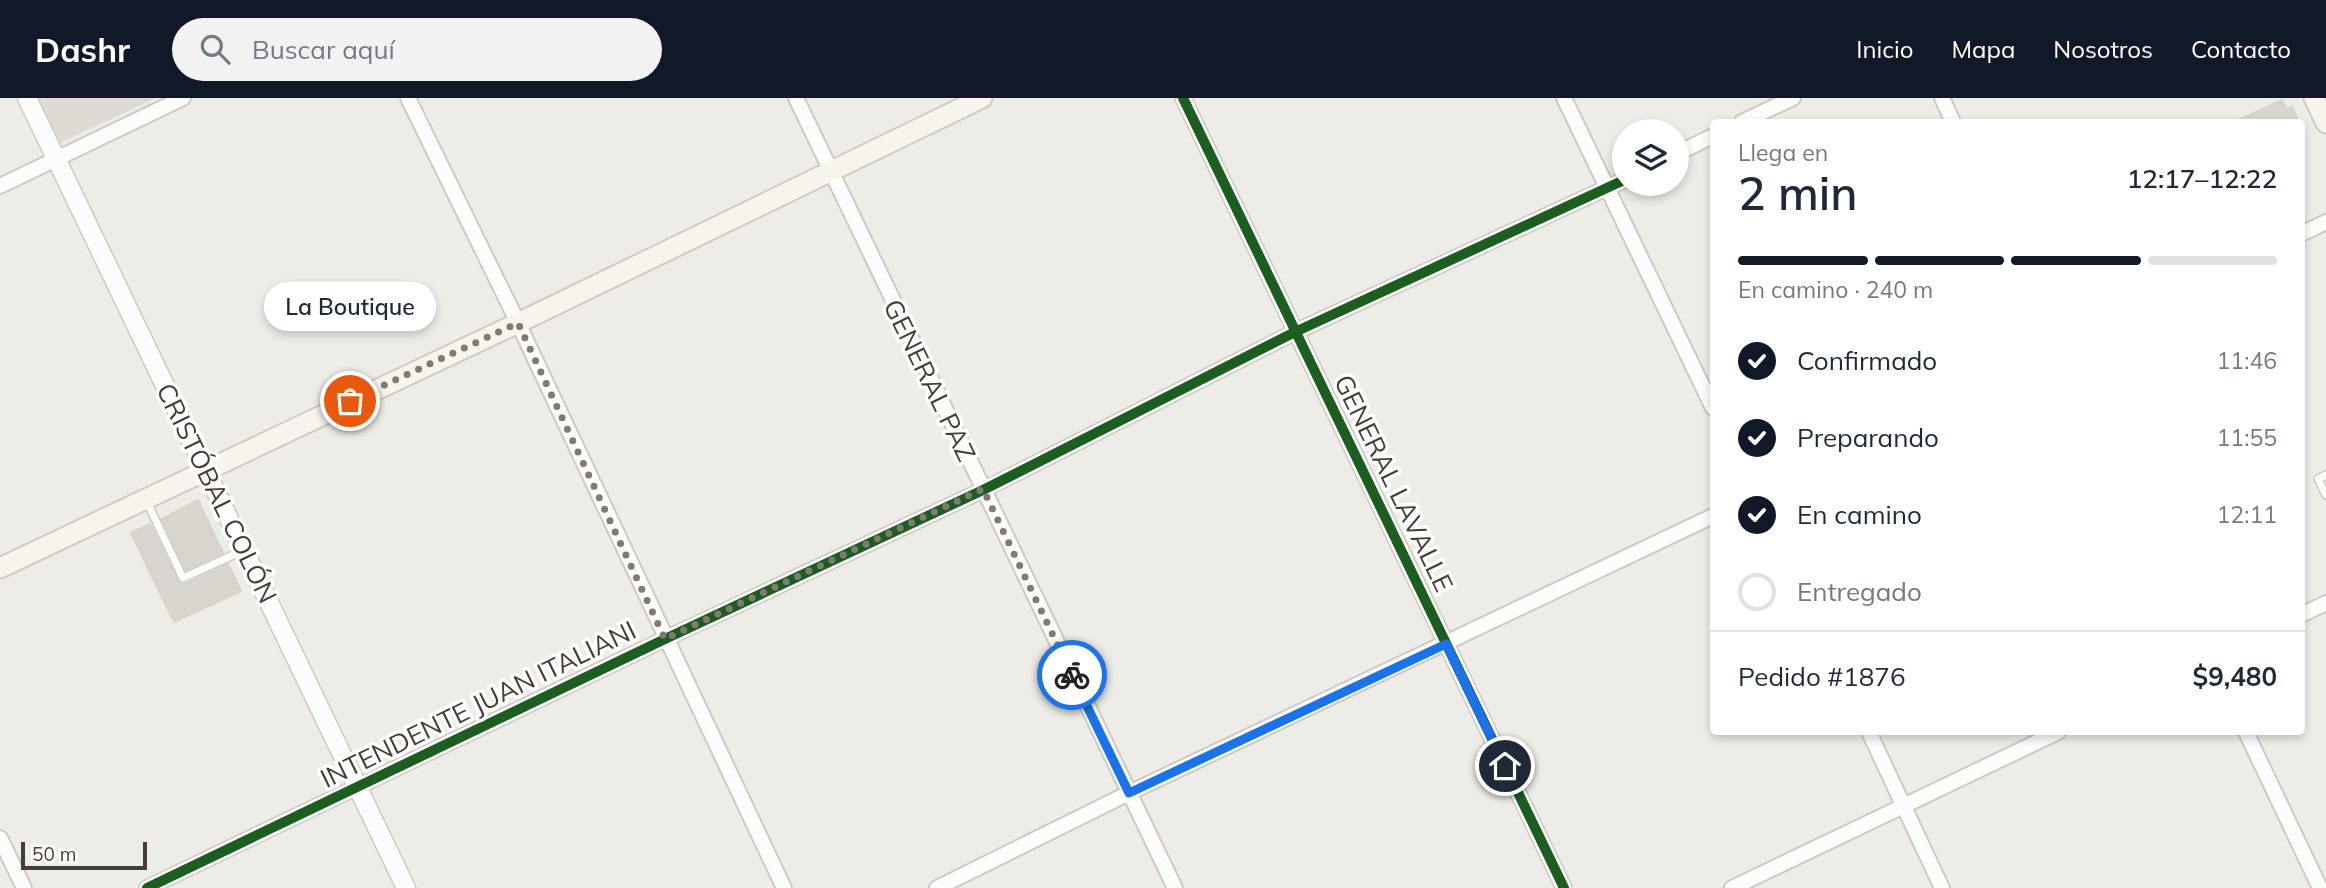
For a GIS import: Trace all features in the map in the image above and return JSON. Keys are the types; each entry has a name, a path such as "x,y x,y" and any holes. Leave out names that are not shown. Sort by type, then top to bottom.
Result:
{"main road":[{"path":"0,568 518,323 982,98"},
{"path":"2314,98 2326,123"}],"street":[{"name":"CRISTÓBAL COLÓN","path":"27,98 405,888"},
{"path":"0,186 183,98"},
{"path":"408,98 518,323 783,888"},
{"name":"GENERAL PAZ","path":"796,98 1175,888"},
{"name":"GENERAL LAVALLE","path":"1183,98 1564,888"},
{"path":"1564,98 1710,402"},
{"path":"1748,119 1793,98"},
{"path":"1942,98 1952,119"},
{"path":"1689,148 1710,137"},
{"name":"INTENDENTE JUAN ITALIANI","path":"147,888 983,489 1295,332 1612,186"},
{"path":"2305,232 2326,222"},
{"path":"937,888 1129,793 1710,517"},
{"path":"2305,613 2326,603"},
{"path":"1870,735 1942,888"},
{"path":"1732,888 2052,735"},
{"path":"2247,735 2320,888"},
{"path":"0,838 24,888"}],"lane":[{"path":"2326,475 2318,479 2326,495"},
{"path":"145,498 183,578 245,550"}],"shaded area":[{"path":"38,98 156,98 60,143"}],"building":[{"path":"2282,100 2287,109 2292,107 2298,119 2241,119"},
{"path":"198,500 223,553 186,570 162,519"},
{"path":"150,524 179,583 186,584 228,564 241,591 174,622 131,533"}],"cycle path":[{"path":"1183,98 1564,888"},
{"path":"147,888 665,639 983,490 1295,332 1612,186"}],"way so far":[{"path":"350,401 518,323 665,639 983,489 1072,675"}],"place":[{"name":"La Boutique","path":"350,401"}],"route":[{"path":"1072,675 1129,793 1446,644 1505,766"}]}
